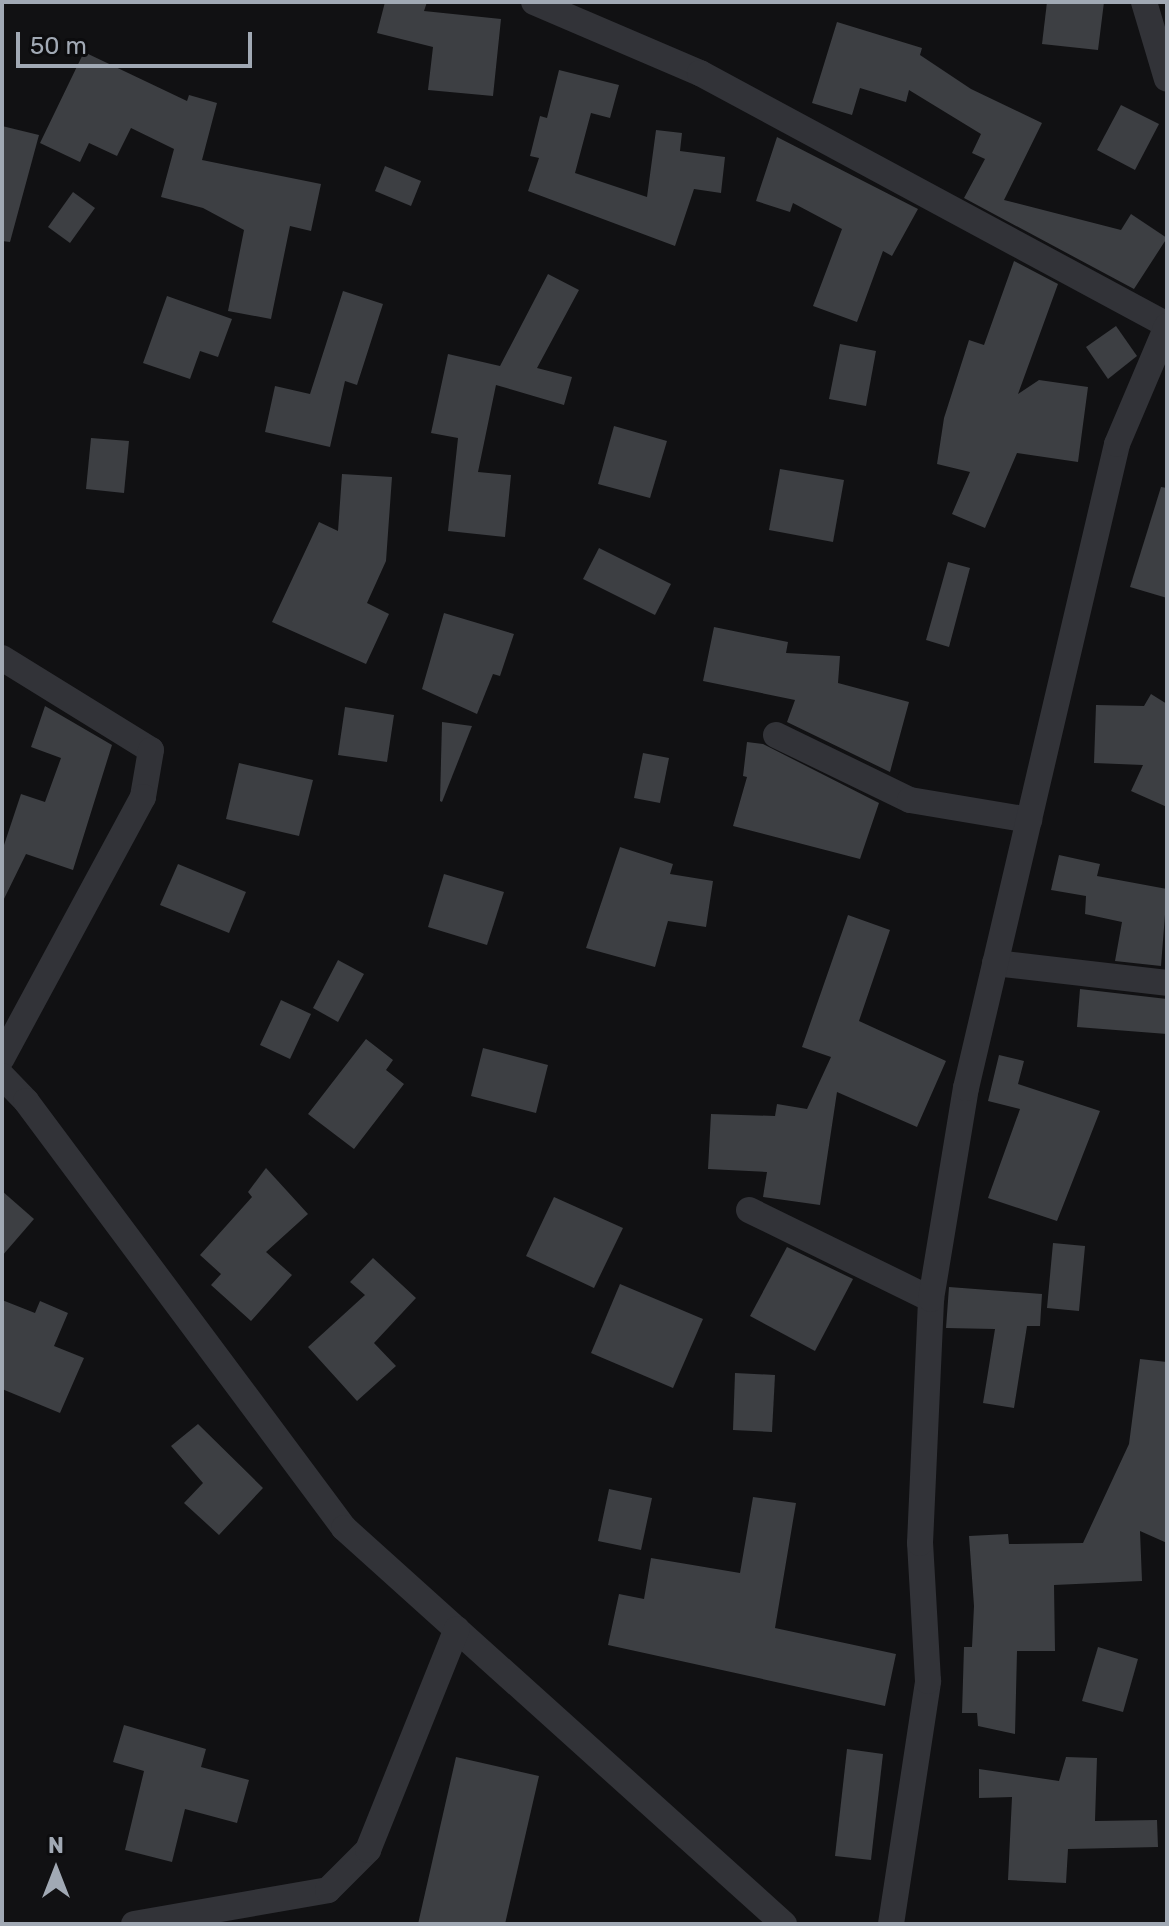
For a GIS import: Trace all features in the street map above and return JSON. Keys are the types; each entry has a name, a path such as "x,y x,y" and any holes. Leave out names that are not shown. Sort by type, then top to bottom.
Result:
{"street":[{"path":"534,2 700,73 1167,326 1117,444 966,1088 931,1299 920,1543 928,1681 891,1924"},
{"path":"1144,2 1167,79"},
{"path":"2,658 151,750 143,797 2,1058"},
{"path":"776,735 910,800 1029,820"},
{"path":"995,963 1167,983"},
{"path":"2,1076 26,1101 344,1528 784,1924"},
{"path":"749,1210 931,1299"},
{"path":"134,1924 328,1890 368,1850 457,1629"}],"building":[{"path":"385,2 427,2 424,11 501,19 493,96 428,90 433,47 377,33"},
{"path":"1047,2 1104,2 1098,50 1042,44"},
{"path":"837,22 922,48 920,55 971,89 1042,123 1004,200 1121,230 1131,214 1167,238 1134,289 964,198 985,159 972,153 981,134 909,90 906,102 860,88 852,115 812,103"},
{"path":"84,52 187,101 189,95 217,103 202,160 321,184 311,231 290,226 271,319 228,311 244,230 203,208 161,197 174,149 131,128 117,156 89,143 80,162 40,143"},
{"path":"559,70 619,85 610,118 591,113 575,173 647,197 656,130 682,133 680,151 725,157 721,193 694,189 675,246 528,191 539,158 530,156 540,116 547,118"},
{"path":"1121,105 1159,124 1135,170 1097,150"},
{"path":"2,126 39,135 10,242 2,241"},
{"path":"777,137 918,209 892,256 883,251 857,322 813,306 842,229 793,203 790,212 756,201"},
{"path":"385,166 421,181 411,206 375,191"},
{"path":"73,192 95,208 70,243 48,227"},
{"path":"1014,261 1058,284 1018,394 1039,380 1088,387 1078,462 1017,453 985,528 952,514 970,472 937,464 944,418 969,340 984,345"},
{"path":"548,274 579,290 537,368 572,377 564,405 496,385 478,472 511,475 505,537 448,531 458,438 431,433 448,354 500,366"},
{"path":"343,291 383,304 357,385 345,381 330,447 265,432 275,386 310,394"},
{"path":"167,296 232,319 218,357 200,351 190,379 143,363"},
{"path":"1116,326 1137,356 1108,379 1086,347"},
{"path":"840,344 876,351 866,406 829,399"},
{"path":"614,426 667,441 650,498 598,484"},
{"path":"91,438 129,441 124,493 86,489"},
{"path":"780,469 844,480 833,542 769,530"},
{"path":"342,474 392,477 386,561 367,603 389,614 366,664 272,622 319,522 338,531"},
{"path":"1161,487 1167,488 1167,598 1130,587"},
{"path":"599,548 671,584 655,615 583,579"},
{"path":"948,562 970,568 949,647 926,640"},
{"path":"444,613 514,634 500,676 493,674 477,714 422,689"},
{"path":"714,627 788,642 786,653 840,656 838,683 909,702 890,772 787,722 795,700 703,681"},
{"path":"1151,694 1167,704 1167,807 1131,791 1143,765 1094,763 1096,705 1144,706"},
{"path":"45,706 112,745 73,870 26,854 2,903 2,851 21,794 45,802 61,758 31,747"},
{"path":"345,707 394,715 387,762 338,755"},
{"path":"442,722 472,726 442,802 440,801"},
{"path":"747,742 763,744 879,803 860,859 733,826 747,777 743,776"},
{"path":"643,753 669,758 660,803 634,798"},
{"path":"239,763 313,780 299,836 226,819"},
{"path":"620,847 673,864 670,874 713,881 706,927 668,921 655,967 586,948"},
{"path":"1059,855 1100,864 1097,876 1167,889 1161,966 1115,961 1122,922 1085,914 1086,896 1051,890"},
{"path":"178,864 246,892 229,933 160,905"},
{"path":"444,874 504,892 487,945 428,927"},
{"path":"848,915 890,930 859,1021 946,1061 917,1127 837,1092 820,1205 763,1197 767,1172 708,1169 711,1114 775,1116 777,1104 807,1109 831,1057 802,1047"},
{"path":"338,960 364,974 338,1022 313,1008"},
{"path":"1080,989 1167,999 1167,1034 1077,1027"},
{"path":"281,1000 311,1014 290,1059 260,1045"},
{"path":"366,1039 393,1060 386,1070 404,1084 354,1149 308,1114"},
{"path":"483,1048 548,1065 536,1113 471,1096"},
{"path":"999,1055 1024,1061 1018,1084 1100,1111 1057,1221 988,1198 1020,1109 988,1101"},
{"path":"266,1168 308,1214 266,1252 292,1275 251,1321 211,1285 221,1274 200,1255 252,1197 248,1192"},
{"path":"2,1191 34,1219 2,1256"},
{"path":"554,1197 623,1228 594,1288 526,1256"},
{"path":"1053,1243 1085,1246 1079,1311 1047,1308"},
{"path":"787,1247 853,1279 815,1351 750,1316"},
{"path":"373,1258 416,1298 374,1343 396,1366 357,1401 308,1347 365,1295 350,1282"},
{"path":"620,1284 703,1319 673,1388 591,1353"},
{"path":"949,1287 1042,1294 1040,1326 1027,1326 1014,1408 983,1403 995,1329 946,1328"},
{"path":"2,1300 35,1313 40,1301 68,1313 54,1346 84,1358 60,1413 2,1389"},
{"path":"1140,1359 1167,1362 1167,1543 1140,1531 1142,1581 1054,1585 1055,1651 1017,1651 1015,1734 978,1726 977,1713 962,1713 964,1647 972,1647 974,1606 969,1536 1008,1534 1009,1544 1083,1543 1129,1444"},
{"path":"735,1373 775,1375 772,1432 733,1430"},
{"path":"198,1424 263,1488 219,1535 184,1503 203,1483 171,1446"},
{"path":"609,1489 652,1498 641,1550 598,1541"},
{"path":"753,1497 796,1503 775,1628 896,1654 885,1706 608,1645 619,1594 644,1599 651,1558 740,1573"},
{"path":"1098,1647 1138,1659 1123,1712 1082,1701"},
{"path":"124,1725 206,1749 201,1767 249,1780 237,1823 185,1809 172,1862 125,1850 144,1771 113,1762"},
{"path":"847,1749 883,1754 871,1860 835,1856"},
{"path":"456,1757 539,1776 505,1924 418,1924"},
{"path":"1066,1757 1097,1758 1095,1821 1157,1820 1158,1847 1068,1849 1066,1883 1008,1880 1012,1797 979,1798 979,1769 1059,1781"}]}
